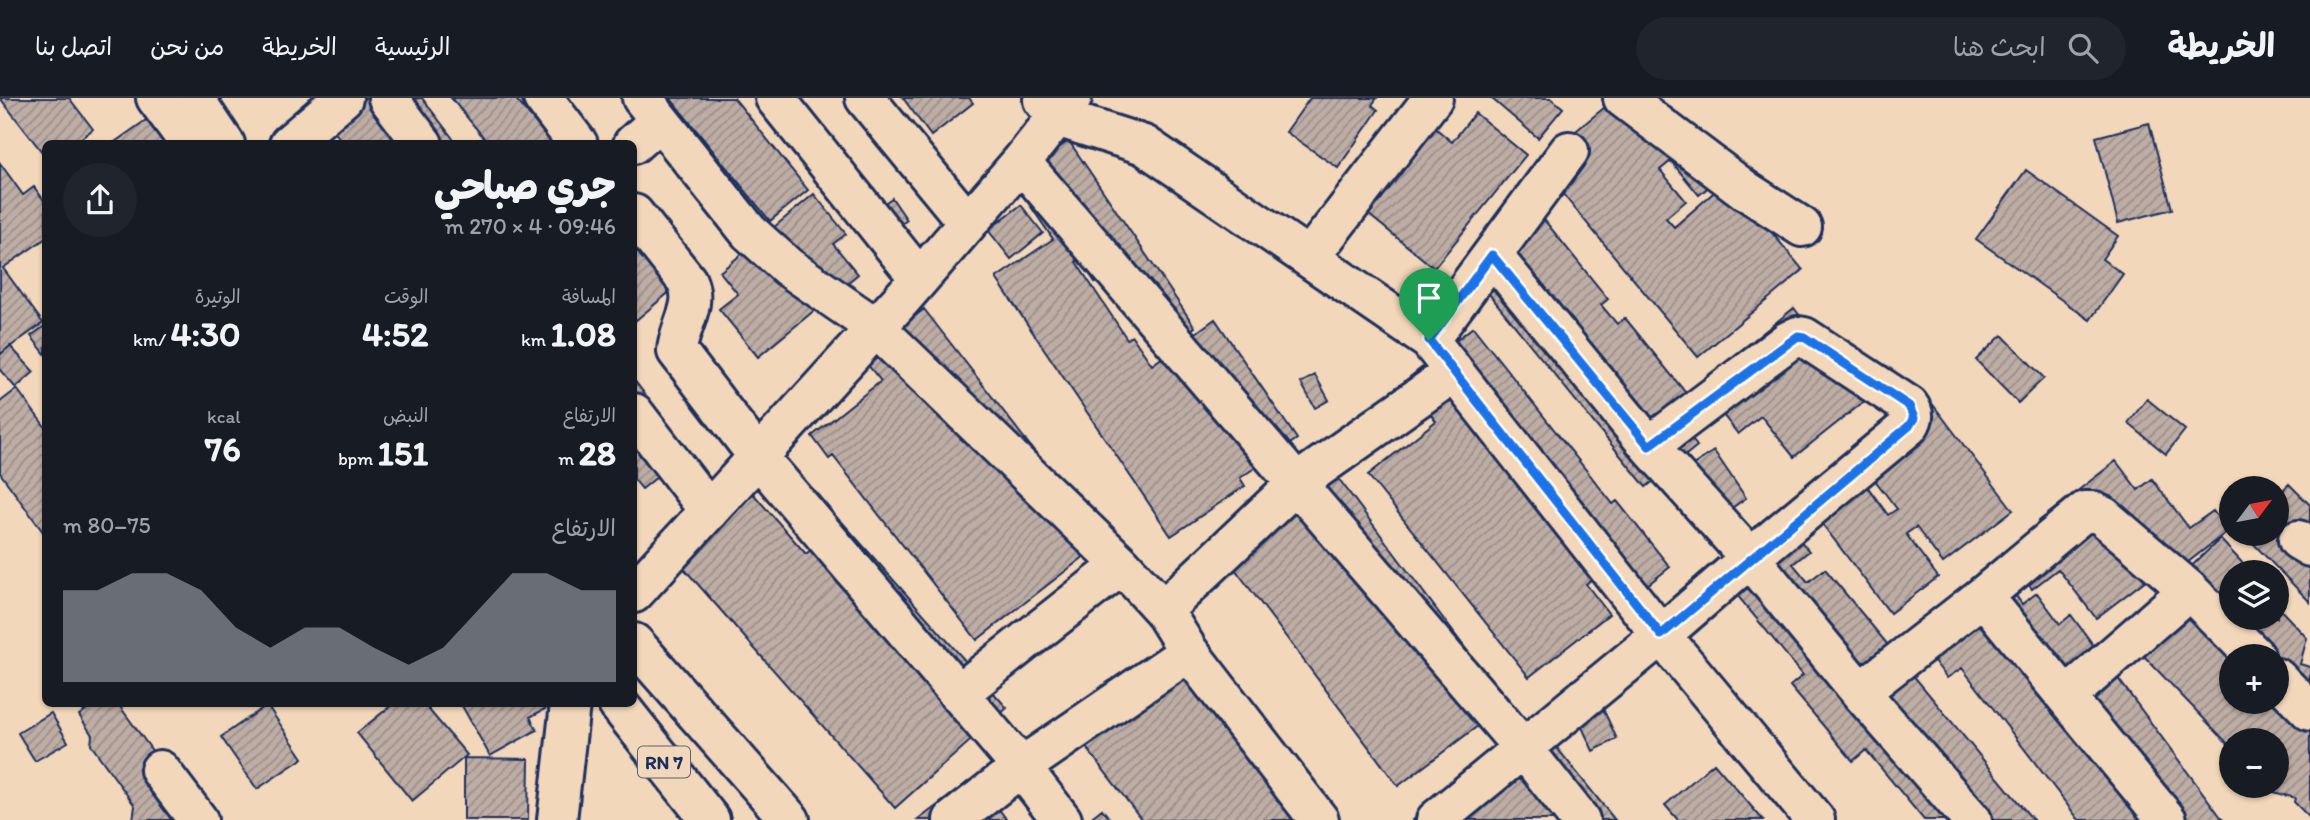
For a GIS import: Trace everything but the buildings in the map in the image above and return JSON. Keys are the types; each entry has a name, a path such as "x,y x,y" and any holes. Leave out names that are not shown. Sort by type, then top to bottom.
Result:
{"street":[{"path":"156,98 187,140"},
{"path":"194,98 222,140"},
{"path":"294,140 343,98"},
{"path":"388,98 420,140"},
{"path":"543,98 575,140"},
{"path":"775,98 919,278"},
{"path":"865,98 967,222"},
{"path":"1309,258 1433,98"},
{"path":"1623,98 1745,190 1802,227"},
{"path":"637,590 759,458 1021,162 1057,104 1144,145 1429,340 1661,635 1815,820"},
{"path":"644,121 749,232 788,267 875,327 1122,565 1163,610 1189,652 1319,820"},
{"path":"1429,340 1569,151"},
{"path":"1021,162 1523,748 1580,820"},
{"path":"637,218 687,281 691,291 692,303 678,337 677,351 759,458 1062,820"},
{"path":"1492,255 1649,446 1750,558 1860,692 1972,820"},
{"path":"1436,820 1661,635 1909,426 1914,418 1909,406 1804,337 1798,336 1649,446"},
{"path":"1163,610 1297,483 1453,373"},
{"path":"637,417 709,511"},
{"path":"1860,692 1983,596 2085,511 2103,516 2189,590 2243,644"},
{"path":"958,694 1122,565"},
{"path":"2066,697 2189,590"},
{"path":"1983,596 2167,820"},
{"path":"637,646 790,820"},
{"path":"953,820 1021,768 1189,652"},
{"path":"2289,690 2310,710"},
{"path":"557,820 570,707"},
{"name":"RN 7","path":"620,707 710,820"},
{"path":"160,771 198,820"}],"route":[{"path":"1492,255 1649,446 1798,336 1804,337 1909,406 1914,418 1909,426 1661,635 1429,340 1492,255"}]}
